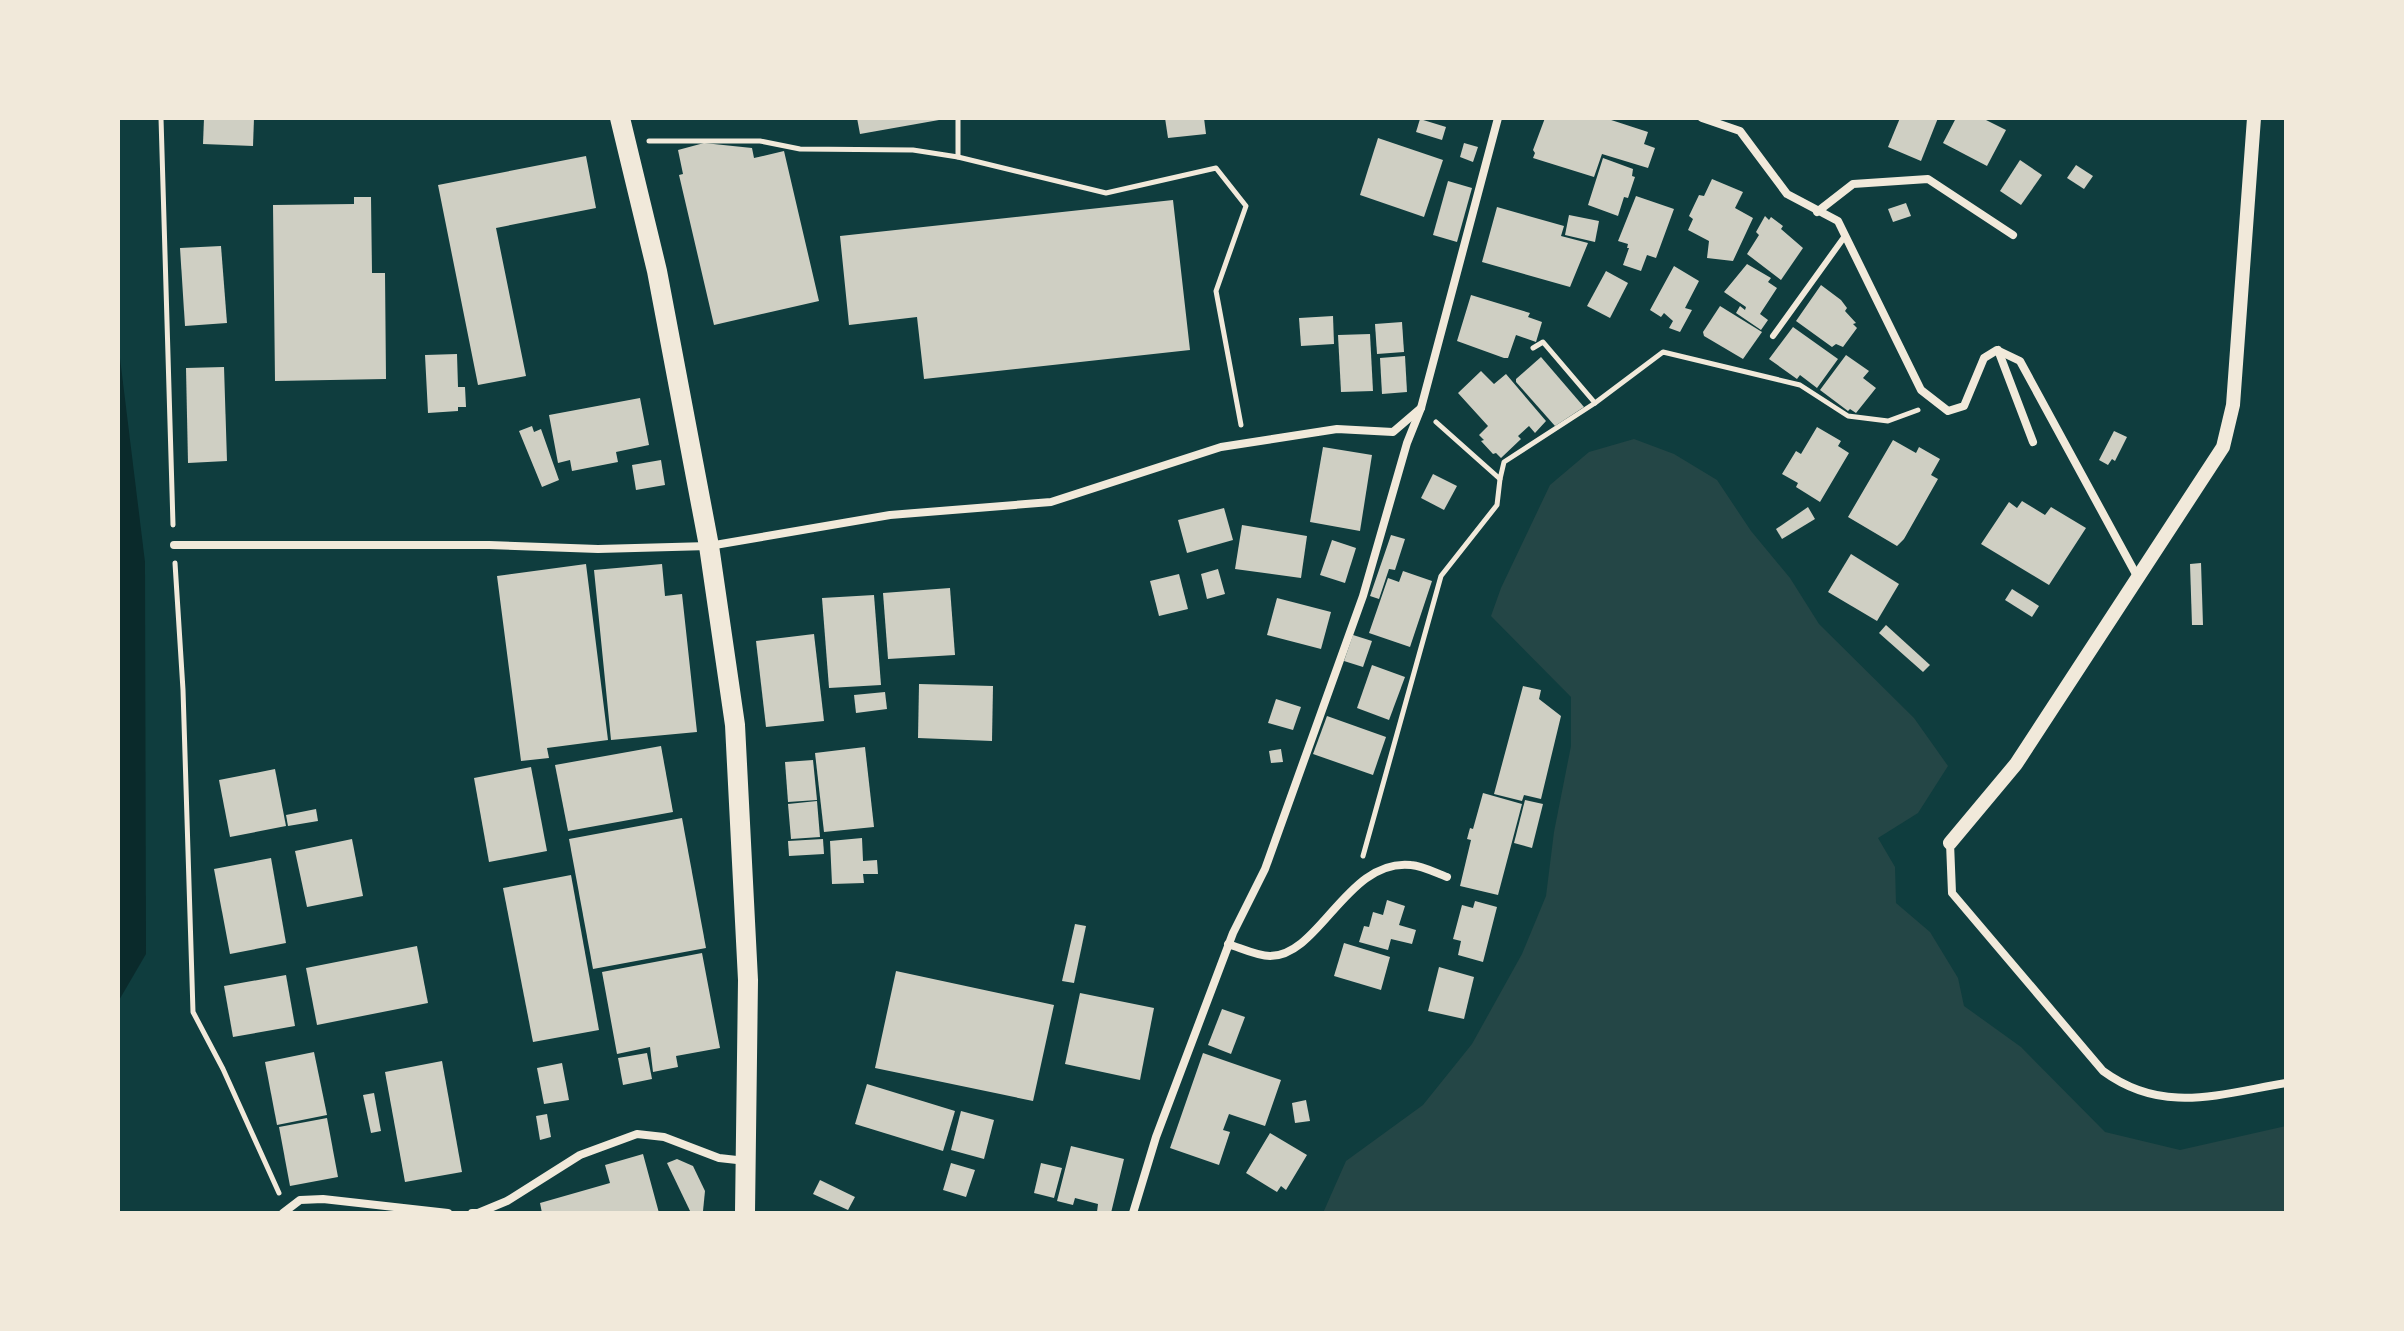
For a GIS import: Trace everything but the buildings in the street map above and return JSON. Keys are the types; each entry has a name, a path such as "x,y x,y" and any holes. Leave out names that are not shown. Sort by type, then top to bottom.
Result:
{"main road":[{"path":"620,118 657,271 709,546 735,725 748,980 745,1213"}],"street":[{"path":"1133,1213 1156,1137 1228,944 1265,869 1363,596 1407,443 1421,408 1498,118"},
{"path":"1702,118 1740,131 1787,194 1838,221 1921,390 1948,411 1964,406 1984,358 1997,350"},
{"path":"2254,118 2234,391 2228,428 2219,455 2016,764 1950,843 1952,893 2103,1071 2135,1089 2174,1099 2286,1083"},
{"path":"1817,212 1853,184 1928,179 2013,235"},
{"path":"1997,350 2020,361 2137,576"},
{"path":"1997,350 2033,442"},
{"path":"174,545 489,545 598,549 709,546 890,515 1051,502 1221,447 1337,429 1393,432 1421,408"},
{"path":"1228,944 1269,956 1288,953 1363,880 1388,867 1412,865 1447,877"},
{"path":"472,1213 507,1201 580,1155 637,1134 664,1137 719,1158 747,1161"},
{"path":"285,1211 300,1200 323,1199 448,1213"}],"lane":[{"path":"1773,336 1845,236"}],"path":[{"path":"161,118 193,1012 223,1069 285,1211"},
{"path":"958,118 958,157"},
{"path":"648,141 760,141 800,149 913,150 958,157 1106,193 1216,168 1246,206 1216,291 1245,443"},
{"path":"1533,348 1543,342 1595,403"},
{"path":"1363,880 1363,854 1441,576 1497,505 1504,462 1595,403 1663,352 1800,385 1848,416 1888,421 1938,403"},
{"path":"1421,408 1500,479"}],"shaded area":[{"path":"118,342 145,562 146,954 118,1002"},
{"path":"1634,439 1674,454 1717,480 1751,531 1790,578 1819,624 1914,718 1948,766 1918,813 1878,838 1895,867 1896,903 1930,932 1958,978 1964,1006 2021,1047 2105,1132 2180,1150 2286,1126 2286,1213 1323,1213 1346,1161 1423,1105 1472,1044 1522,954 1546,896 1554,832 1571,746 1571,697 1491,616 1550,485 1589,452"}]}
